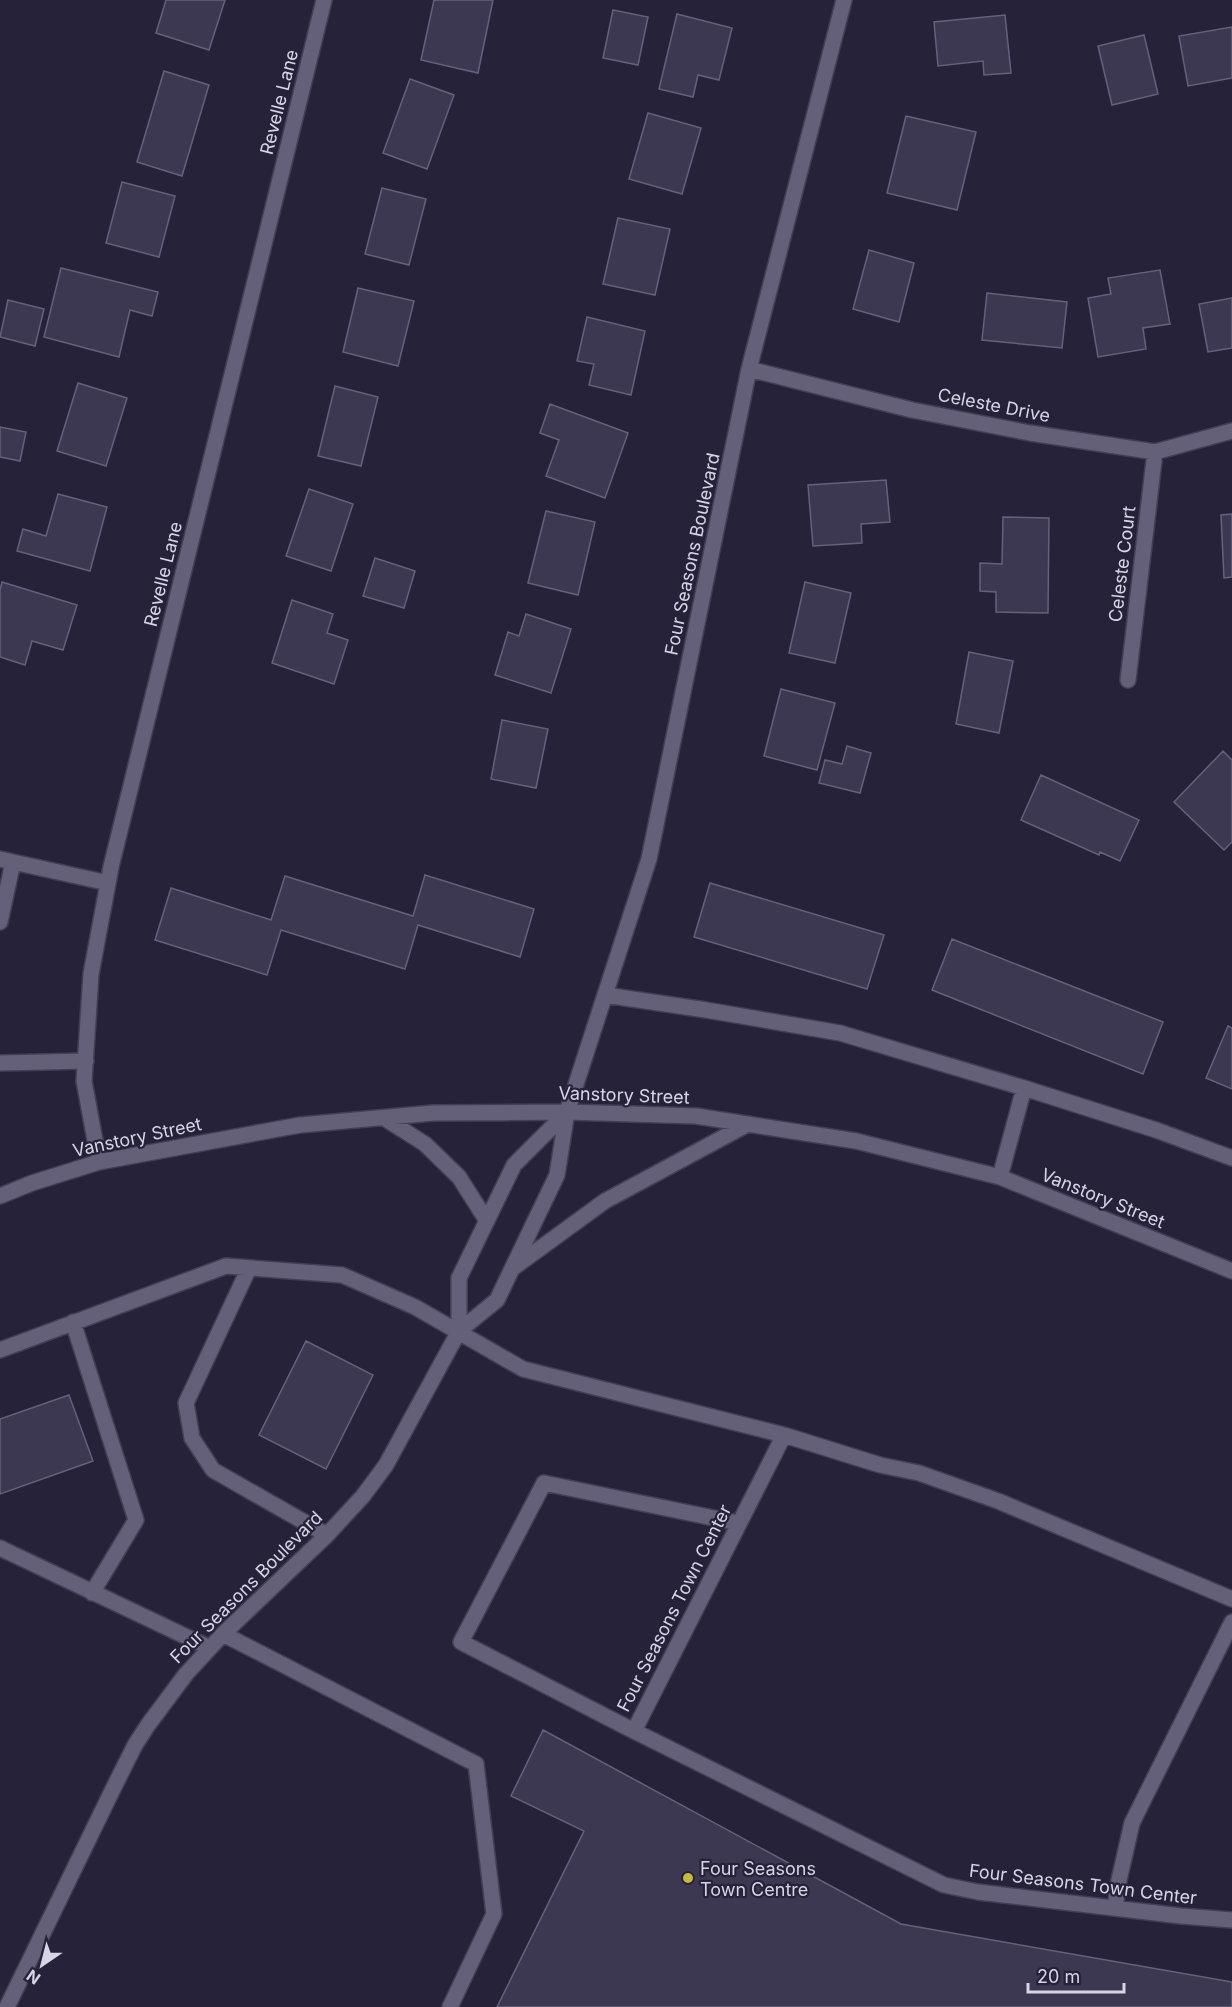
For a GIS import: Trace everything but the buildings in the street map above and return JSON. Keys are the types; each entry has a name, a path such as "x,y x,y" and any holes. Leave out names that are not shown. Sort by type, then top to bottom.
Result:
{"street":[{"name":"Revelle Lane","path":"99,1162 84,1081 91,974 108,883 324,0"},
{"name":"Four Seasons Boulevard","path":"7,2007 135,1745 158,1709 223,1634 327,1535 363,1496 386,1465 459,1331 497,1300 557,1175 567,1112 649,860 749,369 844,0"},
{"name":"Celeste Drive","path":"749,369 912,410 1030,433 1155,452 1232,430"},
{"name":"Celeste Court","path":"1128,680 1155,452"},
{"path":"0,922 7,860 108,883"},
{"path":"605,995 840,1033 1156,1130 1232,1158"},
{"path":"0,1063 86,1061"},
{"path":"1000,1177 1024,1088"},
{"name":"Four Seasons Boulevard","path":"459,1331 459,1278 514,1165 567,1112"},
{"name":"Vanstory Street","path":"0,1196 32,1183 99,1162 300,1125 433,1113 567,1112 696,1116 856,1141 1000,1177 1232,1271"},
{"path":"384,1118 425,1144 459,1177 487,1221"},
{"path":"512,1269 605,1201 748,1124"},
{"path":"0,1350 226,1266 342,1275 415,1307 524,1369 784,1436 880,1465 919,1473 980,1495 1232,1599"},
{"path":"249,1268 186,1403 192,1438 213,1470 327,1535"},
{"path":"72,1322 136,1520 92,1593"},
{"name":"Four Seasons Town Center","path":"784,1436 634,1731 944,1885 978,1893 1232,1920"},
{"path":"634,1731 461,1642 544,1483 738,1523"},
{"path":"0,1548 210,1648"},
{"path":"1115,1908 1132,1823 1232,1622"},
{"path":"223,1634 476,1764 494,1914 450,2007"}],"place":[{"name":"Four Seasons Town Centre","path":"688,1878"}]}
